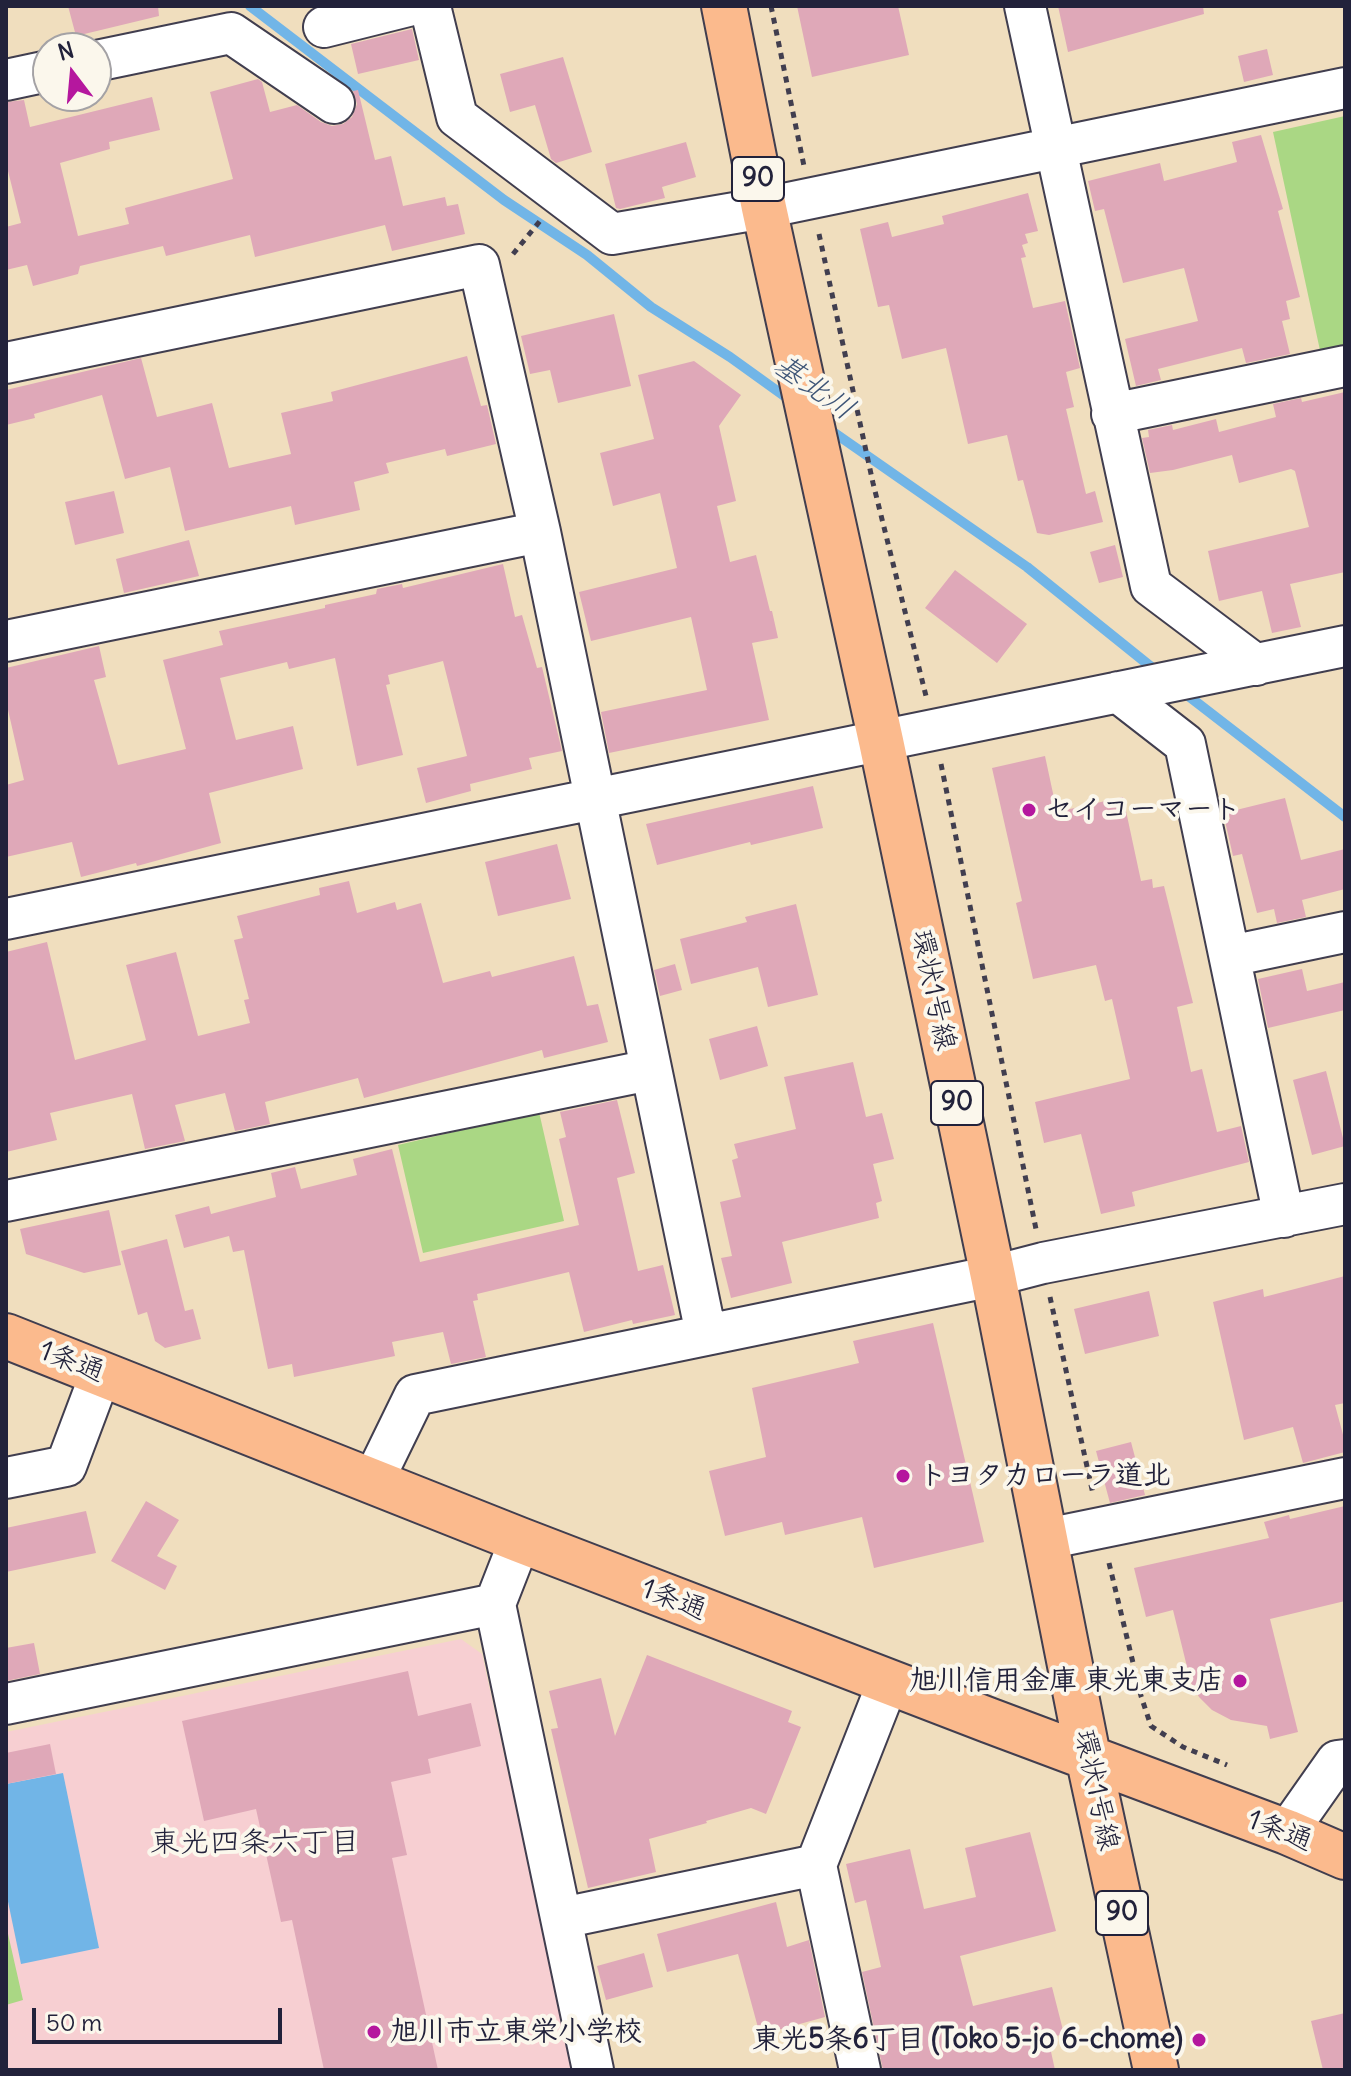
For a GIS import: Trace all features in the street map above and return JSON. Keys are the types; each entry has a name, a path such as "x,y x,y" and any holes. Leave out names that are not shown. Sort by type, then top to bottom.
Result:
{"main road":[{"name":"環状1号線","path":"724,6 764,208 881,741 993,1276 1088,1756 1156,2070"},
{"name":"1条通","path":"6,1336 520,1540 1287,1832 1345,1857"}],"street":[{"path":"324,27 408,6"},
{"path":"430,6 457,117 612,234 764,208 1345,88"},
{"path":"1025,6 1151,586 1256,665"},
{"path":"112,58 231,33 334,103"},
{"path":"6,80 32,74"},
{"path":"6,363 479,265 540,532 706,1334"},
{"path":"1112,414 1345,366"},
{"path":"6,641 540,532"},
{"path":"6,919 1345,646"},
{"path":"1134,689 1185,744 1284,1217"},
{"path":"1230,956 1345,932"},
{"path":"6,1201 650,1070"},
{"path":"373,1481 415,1395 993,1276 1043,1263 1345,1204"},
{"path":"6,1478 66,1466 101,1373"},
{"path":"1046,1539 1345,1478"},
{"path":"520,1540 495,1604 593,2070"},
{"path":"6,1704 495,1604"},
{"path":"860,2070 816,1865 888,1682"},
{"path":"1287,1832 1337,1761 1345,1760"},
{"path":"562,1918 816,1865"}],"path":[{"path":"853,385 873,483 934,729 1043,1263 1100,1526 1141,1696 1151,1726 1183,1747 1240,1770"}],"shaded area":[{"path":"461,1639 482,1654 573,2070 6,2070 6,1732"}],"green space":[{"path":"1345,116 1345,350 1321,355 1273,132"},
{"path":"539,1112 564,1221 423,1253 398,1145"},
{"path":"6,1925 23,2000 6,2005"}],"water":[{"path":"63,1773 99,1948 21,1964 6,1892 6,1784"}],"building":[{"path":"68,6 158,6 159,16 93,32 75,32"},
{"path":"797,6 898,6 909,55 812,77"},
{"path":"1058,6 1203,6 1204,14 1068,52"},
{"path":"412,29 419,60 358,74 351,44"},
{"path":"1267,49 1273,75 1244,82 1238,56"},
{"path":"563,57 592,152 556,163 551,159 535,105 510,112 500,74"},
{"path":"258,79 262,82 270,112 297,105 332,126 343,124 352,117 357,104 353,91 358,90 375,160 391,156 403,206 445,197 447,206 458,204 465,234 392,251 385,225 255,257 250,235 166,256 163,246 80,266 78,274 33,286 27,265 6,270 6,227 21,223 6,163 6,102 24,100 30,127 91,112 112,112 112,107 152,97 160,130 109,142 110,149 60,163 78,236 129,224 125,208 233,179 210,92"},
{"path":"1261,135 1283,209 1278,211 1300,297 1286,301 1290,319 1282,321 1290,354 1246,363 1242,348 1158,369 1161,380 1136,386 1125,339 1198,321 1184,268 1123,283 1104,209 1095,211 1088,181 1160,163 1164,181 1237,162 1232,142"},
{"path":"686,142 696,177 662,187 665,198 616,208 605,164"},
{"path":"1028,193 1038,231 1025,234 1028,243 1022,245 1026,257 1021,258 1033,308 1065,301 1080,368 1066,372 1074,407 1066,409 1086,494 1095,491 1103,522 1049,535 1037,533 1023,480 1018,481 1007,435 968,444 946,348 902,359 889,305 878,307 860,229 888,222 892,237 944,224 942,216"},
{"path":"614,314 631,386 558,403 550,370 530,374 521,336"},
{"path":"467,356 481,406 487,405 496,444 447,456 445,449 386,463 389,473 354,482 360,510 295,525 291,506 185,531 170,467 125,479 102,395 6,425 6,390 141,358 157,417 212,403 229,468 291,454 281,413 333,401 331,392"},
{"path":"694,361 741,395 719,426 736,501 717,506 730,562 756,555 772,611 778,638 752,643 769,720 609,753 601,712 707,690 691,617 591,641 579,592 677,568 660,493 613,506 600,453 654,439 638,375"},
{"path":"1345,392 1345,572 1290,584 1301,627 1272,633 1262,591 1219,601 1208,551 1309,527 1295,471 1291,469 1239,483 1232,455 1150,473 1142,438 1149,437 1148,430 1172,425 1173,430 1216,419 1219,432 1276,417 1273,404 1301,398 1302,402"},
{"path":"114,491 124,533 75,545 65,502"},
{"path":"189,540 199,576 124,593 116,559"},
{"path":"1115,545 1123,577 1099,583 1090,552"},
{"path":"503,564 515,617 522,615 537,668 542,667 562,751 529,758 532,769 470,784 471,791 426,803 417,768 467,756 443,661 388,675 390,684 386,685 403,755 357,766 335,658 289,669 287,662 220,678 236,740 293,726 303,769 209,793 221,843 137,866 136,863 81,877 72,842 6,857 6,785 24,780 6,701 6,668 99,646 106,677 94,680 118,765 186,749 163,660 223,645 219,631 325,608 325,605 376,594 377,589 402,584 403,588"},
{"path":"955,570 1027,624 997,663 925,608"},
{"path":"1045,756 1057,812 1123,797 1141,881 1152,879 1153,888 1164,886 1173,922 1193,1003 1177,1007 1191,1072 1202,1069 1217,1132 1241,1126 1249,1162 1132,1192 1135,1206 1101,1214 1081,1134 1044,1143 1035,1102 1130,1079 1112,999 1105,1001 1096,965 1033,979 1016,903 1022,901 992,768"},
{"path":"813,786 823,828 657,865 646,824"},
{"path":"1285,798 1301,860 1345,849 1345,889 1302,900 1306,917 1277,923 1274,909 1257,913 1242,854 1233,856 1225,821 1230,819 1228,812"},
{"path":"557,844 571,899 498,916 485,862"},
{"path":"349,881 357,913 395,902 397,910 421,903 443,983 490,971 492,977 574,956 587,1006 598,1004 608,1042 544,1058 542,1050 364,1098 358,1078 265,1102 270,1124 235,1131 225,1093 175,1105 185,1141 145,1149 132,1094 50,1113 57,1140 6,1152 6,952 47,942 75,1060 146,1040 126,965 176,952 198,1036 250,1023 244,1000 249,999 234,940 243,938 237,916 320,895 319,888"},
{"path":"796,904 818,995 768,1007 758,967 691,984 680,939 747,922 745,917"},
{"path":"675,964 682,990 660,996 654,970"},
{"path":"1302,969 1307,991 1345,982 1345,1010 1268,1028 1258,979"},
{"path":"757,1026 768,1066 720,1080 709,1039"},
{"path":"853,1062 866,1117 882,1113 894,1159 873,1164 882,1201 876,1203 879,1218 782,1242 792,1283 731,1298 721,1258 732,1256 720,1202 741,1197 732,1160 738,1158 734,1144 796,1129 784,1077"},
{"path":"1326,1071 1345,1146 1312,1155 1293,1080"},
{"path":"617,1100 635,1173 617,1178 638,1271 663,1265 675,1315 633,1324 632,1320 584,1332 569,1272 477,1294 478,1300 473,1301 486,1357 451,1364 443,1332 392,1342 395,1356 294,1377 292,1364 268,1369 244,1250 233,1252 229,1236 184,1248 175,1215 209,1206 211,1214 276,1197 271,1173 295,1167 301,1189 357,1175 353,1159 392,1149 420,1262 579,1225 559,1139 566,1137 560,1112"},
{"path":"109,1210 121,1265 84,1273 26,1254 20,1229"},
{"path":"167,1239 185,1311 193,1309 201,1339 165,1348 155,1341 147,1312 138,1315 121,1251"},
{"path":"1345,1276 1345,1403 1335,1405 1345,1452 1303,1463 1293,1427 1244,1440 1213,1302 1263,1289 1264,1297"},
{"path":"1149,1291 1159,1336 1085,1354 1074,1309"},
{"path":"933,1323 984,1542 874,1568 862,1517 785,1535 782,1522 725,1536 709,1471 766,1457 752,1388 859,1363 853,1341"},
{"path":"1131,1442 1145,1495 1110,1503 1096,1451"},
{"path":"146,1501 179,1520 157,1556 177,1566 165,1590 111,1561"},
{"path":"1345,1506 1345,1601 1270,1619 1298,1732 1270,1739 1267,1726 1231,1720 1212,1710 1199,1697 1191,1683 1173,1610 1146,1617 1134,1568 1269,1538 1264,1522"},
{"path":"86,1511 96,1553 6,1572 6,1528"},
{"path":"34,1643 40,1674 6,1681 6,1648"},
{"path":"647,1655 792,1711 788,1722 801,1727 766,1814 751,1808 649,1839 656,1872 588,1888 551,1729 558,1728 549,1691 601,1678 615,1736"},
{"path":"408,1671 418,1716 471,1703 481,1746 428,1759 431,1773 391,1782 407,1855 392,1858 438,2070 324,2070 292,1920 281,1922 256,1809 204,1821 182,1721"},
{"path":"50,1744 56,1774 6,1784 6,1753"},
{"path":"1030,1832 1056,1931 960,1956 973,2006 1052,1987 1064,2034 1048,2038 1055,2070 883,2070 862,1972 881,1967 866,1900 855,1903 846,1864 910,1849 924,1909 976,1897 965,1848"},
{"path":"776,1902 787,1947 809,1940 825,2017 760,2035 738,1954 667,1972 657,1934"},
{"path":"644,1953 653,1987 606,2000 597,1966"},
{"path":"1345,2013 1345,2070 1323,2070 1311,2021"}],"waterway":[{"name":"基北川","path":"250,6 504,200 587,255 651,307 730,357 794,403"},
{"name":"基北川","path":"826,427 1027,567 1160,674"},
{"name":"基北川","path":"1182,691 1345,817"}],"place":[{"name":"セイコーマート","path":"1029,810"},
{"name":"トヨタカローラ道北","path":"903,1476"},
{"name":"旭川信用金庫 東光東支店","path":"1240,1681"},
{"name":"旭川市立東栄小学校","path":"374,2032"},
{"name":"東光5条6丁目 (Toko 5-jo 6-chome)","path":"1199,2040"}],"district":[{"name":"東光四条六丁目","path":"255,1843"}]}
